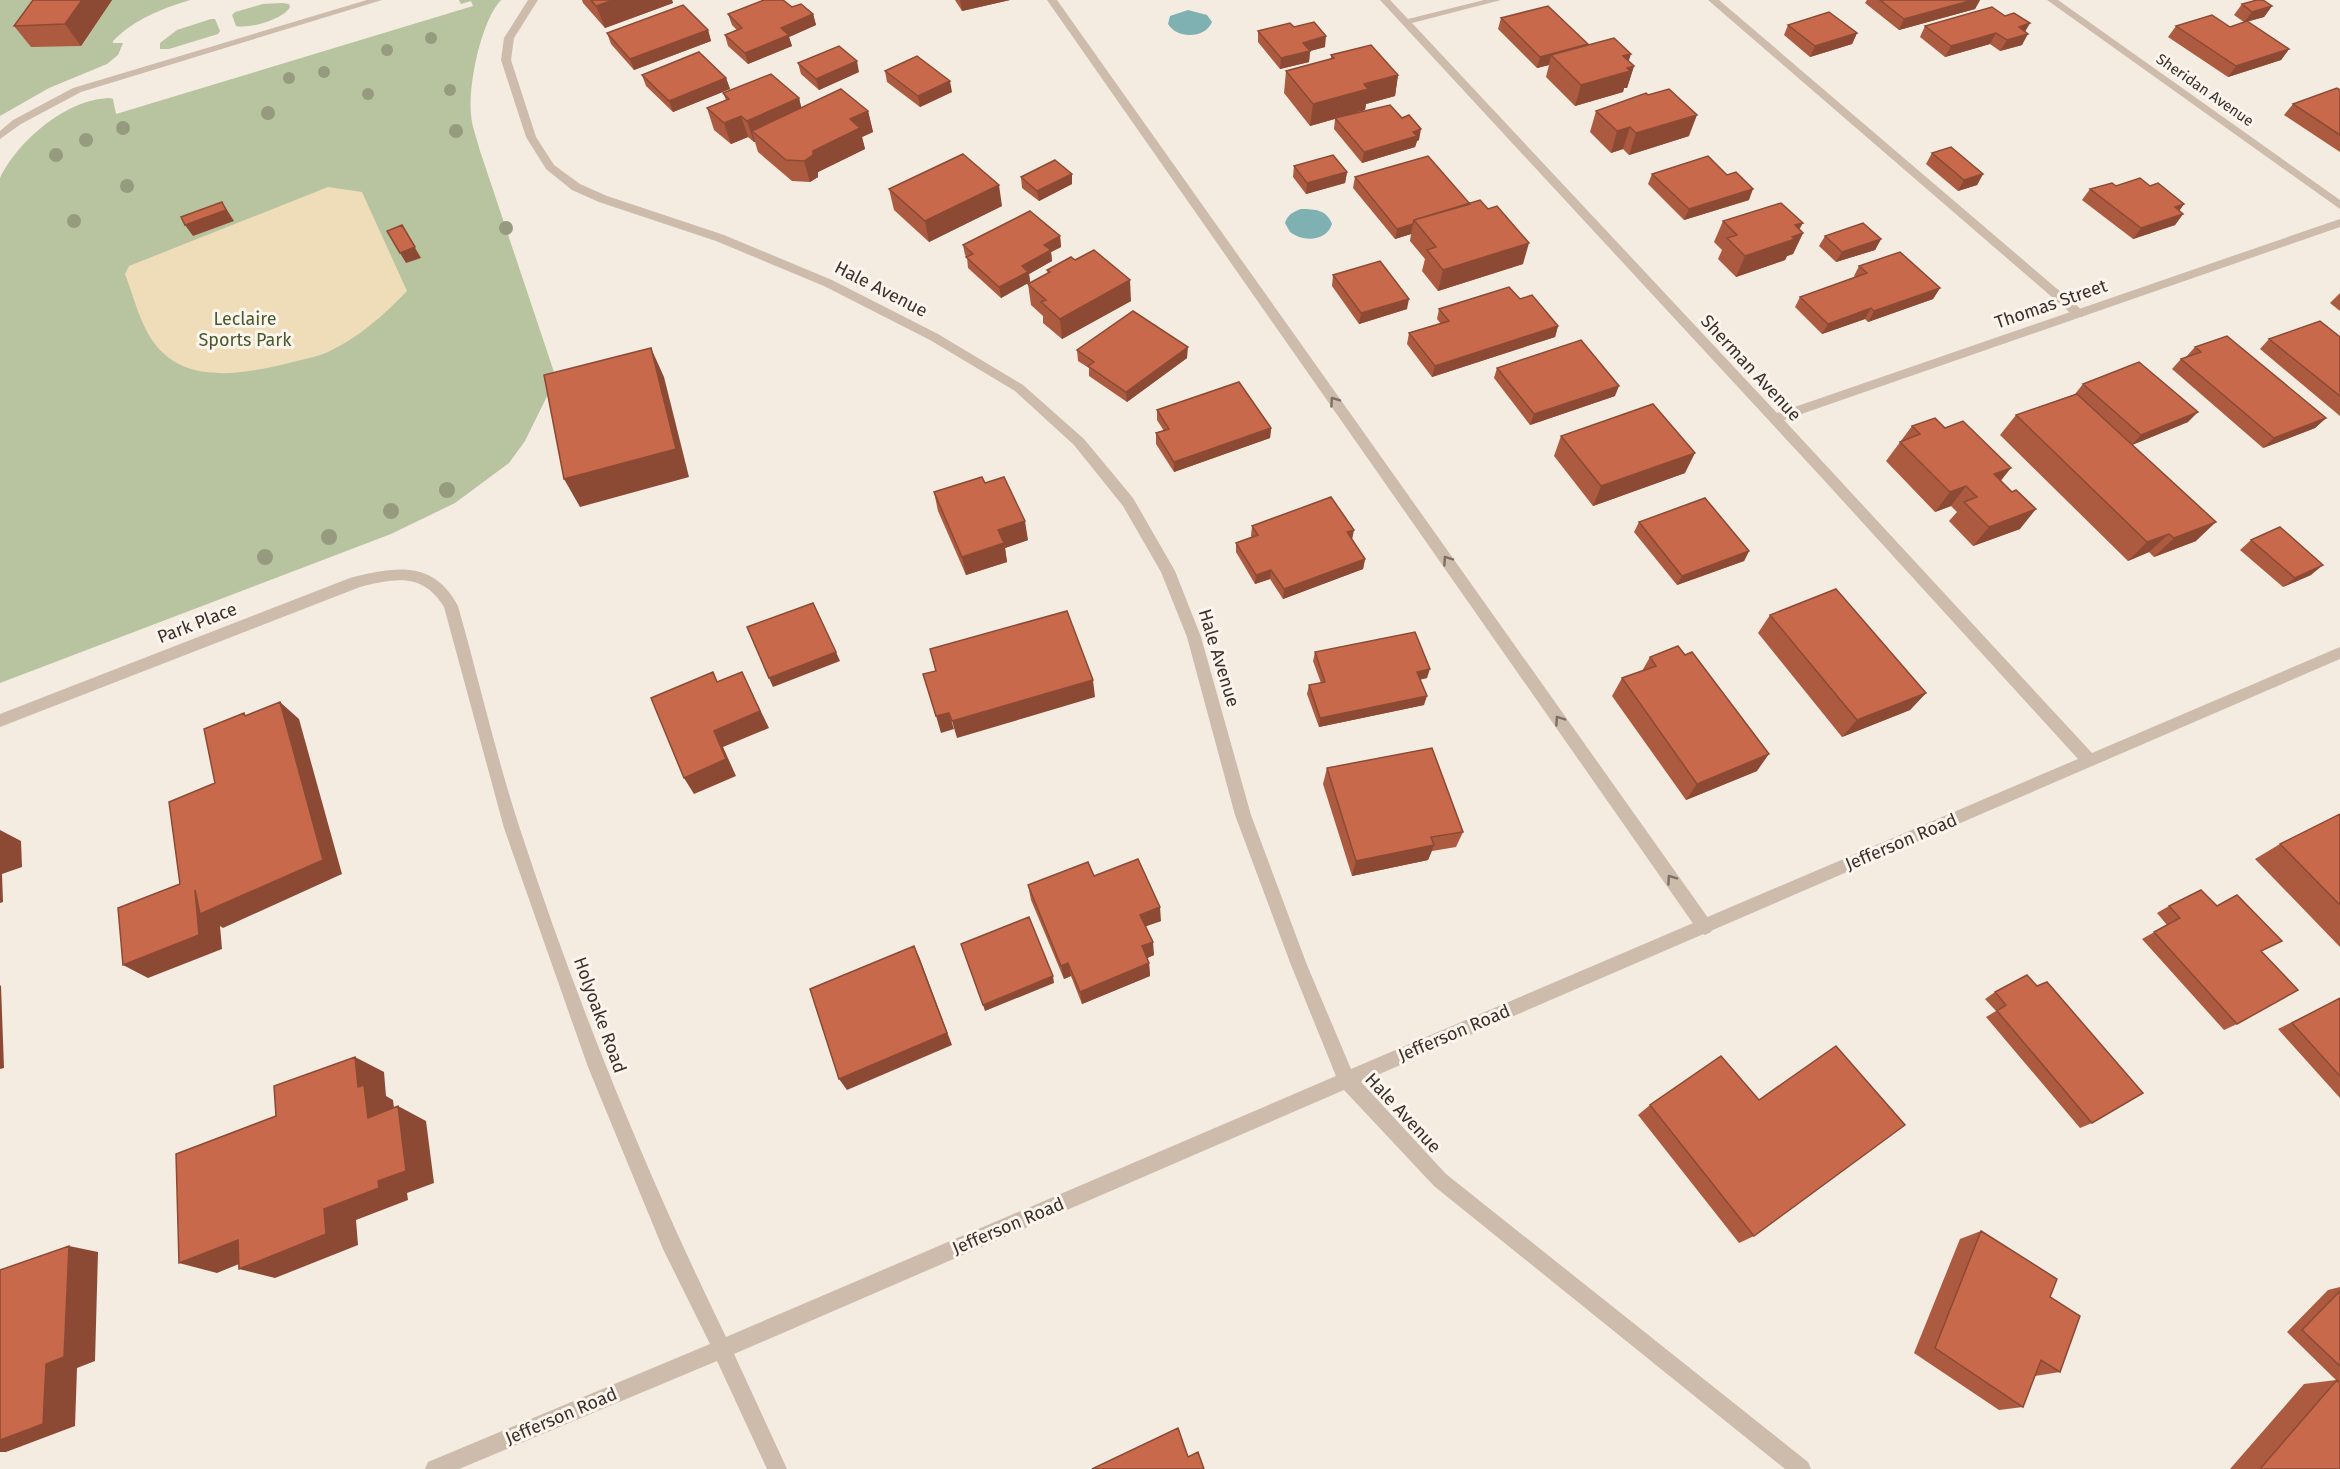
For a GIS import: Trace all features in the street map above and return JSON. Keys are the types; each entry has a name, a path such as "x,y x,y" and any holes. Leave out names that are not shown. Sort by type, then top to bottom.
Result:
{"street":[{"path":"0,136 17,122 77,90 377,0"},
{"name":"Hale Avenue","path":"532,0 509,38 506,60 531,137 550,167 576,187 603,199 720,238 828,283 934,338 1019,388 1079,442 1128,502 1168,571 1194,637 1243,815 1299,965 1347,1080 1440,1180 1801,1469"},
{"path":"1052,0 1705,927"},
{"name":"Sherman Avenue","path":"1385,0 1773,419 1930,583 2090,761"},
{"path":"1406,22 1496,0"},
{"path":"1713,0 2079,314"},
{"name":"Sheridan Avenue","path":"2052,0 2340,205"},
{"name":"Thomas Street","path":"1773,419 2340,223"},
{"name":"Park Place","path":"0,721 350,584 383,575 412,576"},
{"name":"Holyoake Road","path":"412,576 436,586 451,606 512,828 597,1067 670,1242 777,1469"},
{"name":"Jefferson Road","path":"435,1469 722,1349 1413,1050 2340,654"}],"green space":[{"path":"0,0 190,0 149,16 121,33 113,41 113,43 123,43 118,55 107,64 49,88 0,116"},
{"name":"Leclaire Sports Park","path":"459,0 501,0 487,23 477,54 471,115 480,151 556,378 525,441 509,463 455,503 391,534 0,683 0,178 8,164 31,137 45,125 61,114 93,100 113,99 116,114 473,6 471,1 461,4"},
{"path":"263,4 289,4 290,7 274,19 249,26 236,26 232,15 235,12"},
{"path":"215,19 220,31 218,34 169,49 160,49 160,43 177,30"}],"sand":[{"path":"328,187 362,192 407,291 398,300 350,340 328,352 277,366 242,372 208,372 191,369 162,352 149,335 140,316 125,274 129,266"}],"water":[{"path":"1188,10 1207,15 1212,22 1208,28 1191,35 1172,29 1168,24 1170,16"},
{"path":"1301,209 1324,213 1332,224 1329,230 1314,239 1307,239 1290,232 1285,223 1286,220 1291,214"}],"building":[{"path":"33,0 82,0 65,24 14,26"},
{"path":"591,0 614,0 596,6"},
{"path":"764,0 783,0 792,7 801,4 813,14 781,28 789,35 745,53 725,35 742,28 728,14"},
{"path":"1880,0 1973,0 1904,19"},
{"path":"2263,0 2272,6 2252,12 2242,4"},
{"path":"683,5 708,30 630,59 607,33"},
{"path":"1548,6 1588,44 1540,57 1501,18"},
{"path":"1992,7 2005,16 2014,13 2030,23 2019,27 2028,34 2007,40 1996,33 1951,46 1925,26"},
{"path":"1829,12 1857,33 1815,46 1788,25"},
{"path":"2212,15 2230,27 2247,21 2289,49 2236,66 2176,26"},
{"path":"1314,22 1326,36 1303,43 1310,51 1281,58 1258,31 1290,23 1294,27"},
{"path":"1614,38 1631,54 1623,56 1634,66 1627,68 1630,71 1581,85 1551,55"},
{"path":"1371,45 1398,75 1364,84 1368,89 1313,104 1286,71 1334,58 1331,55"},
{"path":"839,46 857,61 816,79 798,63"},
{"path":"699,52 726,78 669,101 642,75"},
{"path":"917,56 950,81 918,96 885,71"},
{"path":"771,74 799,98 747,121 741,116 724,123 707,108 729,99 723,93"},
{"path":"2337,88 2340,90 2340,135 2293,104"},
{"path":"841,89 868,111 850,119 860,128 813,151 813,155 804,161 786,160 752,131"},
{"path":"1669,89 1697,115 1636,133 1630,127 1617,131 1596,111 1646,93 1648,95"},
{"path":"1390,105 1402,118 1409,115 1421,129 1413,132 1417,136 1364,152 1335,118"},
{"path":"1951,147 1983,174 1964,180 1932,153"},
{"path":"963,154 999,185 925,221 889,189"},
{"path":"1333,155 1347,172 1307,183 1294,166"},
{"path":"1428,156 1470,204 1414,220 1413,224 1397,229 1355,177"},
{"path":"1708,156 1727,175 1736,172 1753,189 1689,209 1652,174"},
{"path":"1055,160 1072,174 1037,191 1021,177"},
{"path":"2140,178 2150,186 2158,183 2184,204 2175,207 2183,214 2141,228 2090,189 2112,183 2116,186"},
{"path":"1480,200 1488,209 1497,206 1529,243 1443,270 1427,250 1436,247 1414,220"},
{"path":"222,202 226,210 185,225 181,217"},
{"path":"1781,203 1803,223 1795,225 1803,233 1792,237 1795,239 1745,256 1727,238 1737,235 1723,221"},
{"path":"1030,211 1060,236 1044,245 1051,250 1022,266 1028,272 999,287 966,257 973,254 963,245"},
{"path":"1863,223 1881,239 1842,252 1825,236"},
{"path":"402,225 415,247 400,253 387,231"},
{"path":"1094,250 1130,280 1060,319 1041,302 1046,300 1028,284 1071,257 1075,260"},
{"path":"1900,252 1940,288 1874,311 1871,308 1828,324 1800,297 1867,273 1859,266"},
{"path":"1380,261 1409,299 1361,313 1333,275"},
{"path":"1509,287 1520,299 1532,295 1558,326 1435,366 1409,333 1449,321 1439,309"},
{"path":"1133,311 1188,347 1126,392 1088,366 1094,362 1077,350"},
{"path":"2320,321 2340,337 2340,396 2269,339"},
{"path":"2227,336 2326,418 2274,438 2181,359 2201,352 2195,347"},
{"path":"1581,340 1619,386 1534,414 1497,368"},
{"path":"651,348 676,449 564,479 544,375"},
{"path":"2139,362 2198,412 2141,435 2083,384"},
{"path":"1239,382 1271,428 1174,462 1156,433 1169,429 1157,410"},
{"path":"2077,394 2216,522 2174,538 2169,534 2147,542 2016,415"},
{"path":"1653,404 1695,453 1601,486 1561,436"},
{"path":"1935,418 1945,428 1963,421 2011,468 1994,474 2012,492 2016,490 2036,509 1989,527 1964,502 1977,497 1966,486 1950,492 1900,442 1920,434 1912,426"},
{"path":"982,477 985,483 1004,477 1025,521 998,530 1004,543 962,557 934,492"},
{"path":"1331,497 1354,530 1347,532 1365,559 1284,589 1271,570 1256,575 1236,543 1258,535 1252,526"},
{"path":"1705,498 1749,551 1682,576 1639,522"},
{"path":"2280,527 2323,565 2295,578 2251,540"},
{"path":"1836,589 1926,693 1857,720 1770,615"},
{"path":"813,603 836,652 769,678 747,627"},
{"path":"1067,611 1093,680 952,721 949,713 936,716 923,674 936,671 930,649"},
{"path":"1415,632 1430,669 1417,672 1427,696 1320,718 1309,685 1325,682 1315,652"},
{"path":"1678,646 1685,655 1692,652 1769,754 1697,784 1622,678 1656,666 1650,657"},
{"path":"713,672 717,682 742,672 760,711 714,731 726,759 684,778 651,698"},
{"path":"280,702 323,860 200,914 195,890 199,935 123,965 118,908 180,884 169,802 215,783 204,729"},
{"path":"1432,748 1463,832 1431,837 1434,845 1356,861 1327,768"},
{"path":"2340,814 2340,905 2280,844"},
{"path":"1138,859 1160,907 1140,915 1153,942 1142,946 1149,963 1080,992 1068,963 1061,966 1028,885 1088,862 1094,876"},
{"path":"2201,890 2217,906 2237,895 2282,941 2261,951 2298,990 2237,1024 2154,932 2180,918 2169,906"},
{"path":"1029,917 1053,976 983,1005 961,944"},
{"path":"914,946 947,1033 839,1079 810,989"},
{"path":"2027,975 2037,986 2047,982 2143,1093 2092,1123 1997,1011 2006,1005 1995,992"},
{"path":"2340,998 2340,1076 2292,1023"},
{"path":"1836,1046 1905,1125 1754,1236 1650,1105 1721,1056 1759,1100"},
{"path":"355,1057 358,1087 364,1085 368,1118 398,1106 406,1171 378,1181 379,1188 324,1209 326,1234 239,1269 238,1240 179,1263 176,1154 276,1116 274,1086"},
{"path":"1981,1231 2057,1279 2050,1297 2080,1316 2060,1372 2041,1360 2023,1407 1935,1348"},
{"path":"69,1246 64,1357 46,1364 43,1424 0,1440 0,1270"},
{"path":"2340,1291 2340,1366 2302,1330"},
{"path":"2337,1380 2340,1383 2340,1469 2260,1469"},
{"path":"1178,1428 1188,1457 1198,1452 1204,1469 1092,1469"}]}
